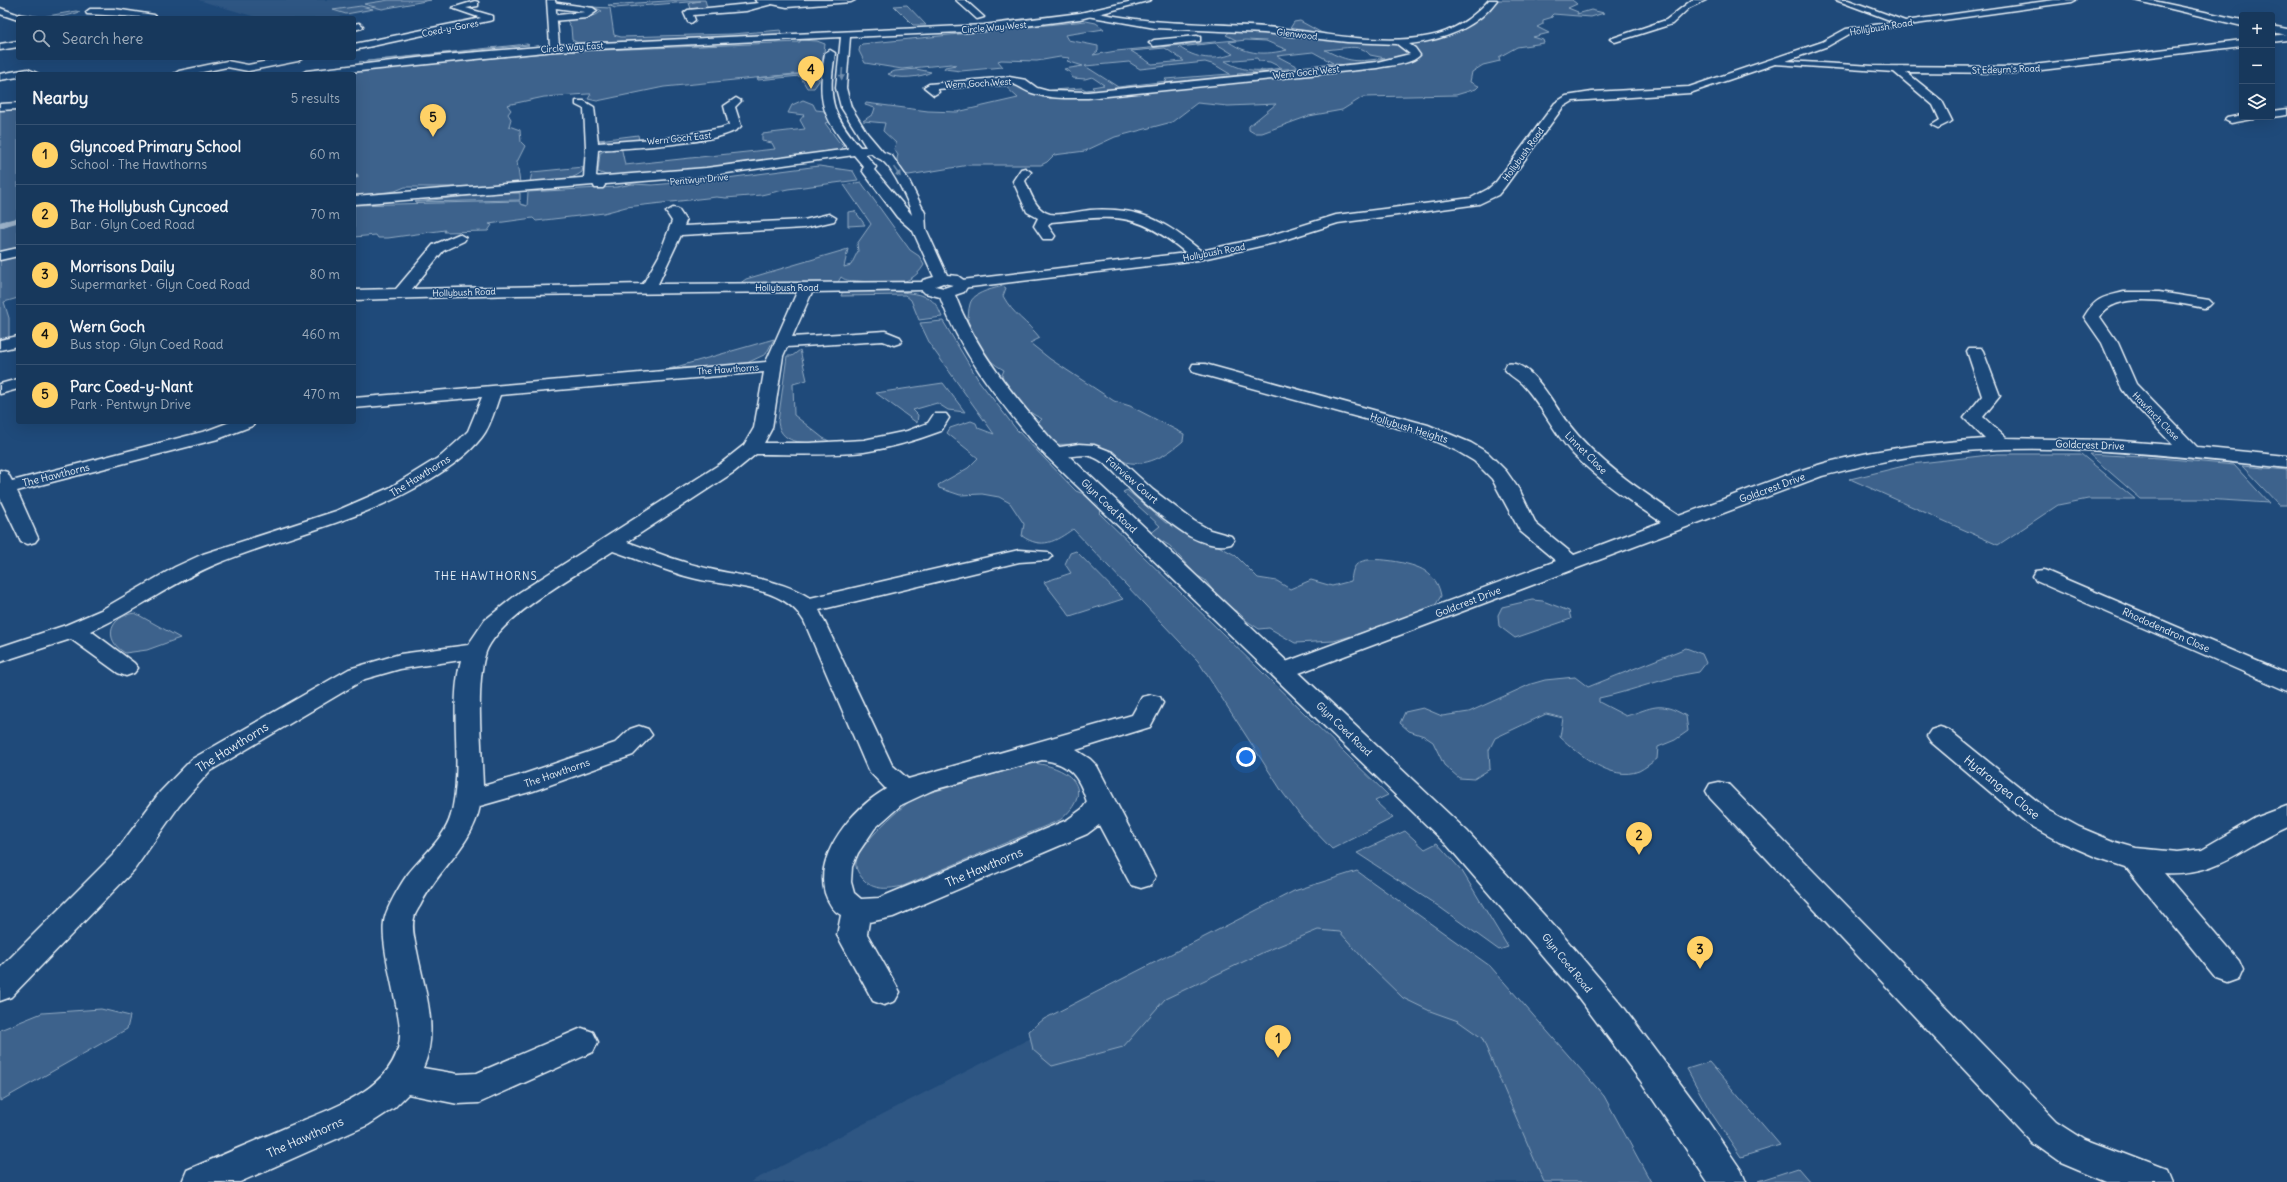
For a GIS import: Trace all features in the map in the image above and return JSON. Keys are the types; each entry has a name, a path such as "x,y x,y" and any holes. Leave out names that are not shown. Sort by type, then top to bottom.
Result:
{"street":[{"path":"759,0 769,3"},
{"path":"691,20 688,13 746,8 769,3 851,0"},
{"path":"960,0 980,17"},
{"name":"Circle Way West","path":"839,36 998,27 1090,14 1146,0"},
{"name":"Glenwood","path":"1090,14 1117,21 1149,26 1234,28 1359,41 1399,42 1431,38 1450,32 1478,15 1493,0"},
{"path":"1615,39 1674,19 1686,6 1702,0"},
{"path":"1840,0 1906,23"},
{"name":"Hollybush Road","path":"356,295 648,288 944,285 1198,256 1269,240 1336,219 1474,201 1493,192 1500,185 1559,105 1564,101 1592,94 1682,92 1825,44 1848,31 2072,0"},
{"path":"2138,0 2239,22"},
{"path":"836,1 843,9"},
{"path":"552,18 581,16 593,12 588,9 551,3 552,18 555,45"},
{"path":"79,16 118,4"},
{"name":"Coed-y-Gores","path":"356,47 482,21 490,18 456,8 476,4"},
{"path":"0,11 16,17"},
{"path":"90,12 115,12 141,16"},
{"path":"1154,43 1226,35 1234,28"},
{"path":"2275,30 2287,32"},
{"path":"356,36 377,42"},
{"name":"Circle Way East","path":"324,72 555,45 839,36"},
{"name":"Glyn Coed Road","path":"839,36 842,97 849,115 877,152 888,159 902,178 918,213 919,229 944,285 958,322 974,352 1010,401 1054,453 1457,838 1527,915 1568,963 1644,1060 1728,1182"},
{"name":"Glyn Coed Road","path":"839,36 826,79 826,101 837,124 870,167 868,170 902,214 919,229"},
{"path":"2275,39 2287,37"},
{"name":"Wern Goch West","path":"934,92 930,86 1001,80 1022,82 1033,90 1040,92 1067,95 1174,86 1377,65 1413,57 1414,53 1399,42"},
{"name":"St Edeyrn's Road","path":"1769,62 1897,70 2029,70 2239,43"},
{"path":"0,47 16,44"},
{"path":"222,60 227,64 250,71 291,60"},
{"path":"189,72 227,64"},
{"path":"1897,70 1938,103 1946,121 1938,125"},
{"path":"0,77 16,74"},
{"path":"1161,76 1174,86"},
{"name":"Wern Goch East","path":"592,147 704,136 726,131 735,126 729,106 736,101"},
{"path":"580,103 589,107 592,147 590,178 597,182"},
{"path":"0,107 16,106"},
{"path":"2275,114 2287,112"},
{"path":"2231,120 2239,119"},
{"name":"Pentwyn Drive","path":"356,200 518,188 556,188 597,182 720,171 877,152"},
{"name":"Pentwyn Drive","path":"597,182 700,179 832,162 860,155"},
{"path":"832,162 849,164 868,170"},
{"path":"1025,172 1019,180 1032,209 1048,218"},
{"path":"648,288 660,271 676,231 679,221 673,212"},
{"path":"1048,236 1041,226 1043,221 1048,218 1105,214 1138,218 1157,225 1198,256"},
{"path":"676,231 804,224 829,218"},
{"path":"400,294 438,248 459,238"},
{"path":"0,256 16,252"},
{"name":"The Hawthorns","path":"200,1182 357,1114 383,1097 400,1078 410,1062 416,1044 416,1029 399,936 399,918 416,883 454,838 464,817 469,799 469,688 470,670 475,650 493,625 509,611 555,578 727,468 751,448 763,428 773,366 781,342 807,287"},
{"name":"Hawfinch Close","path":"2190,451 2128,385 2110,344 2092,317 2094,309 2102,302 2118,298 2138,296 2179,298 2204,302"},
{"path":"781,342 844,340 884,336 894,340"},
{"path":"0,345 16,341"},
{"path":"1975,351 1991,396 1973,418 2001,444"},
{"name":"The Hawthorns","path":"356,403 773,366"},
{"name":"Hollybush Heights","path":"1199,368 1422,429 1464,447 1481,458 1500,475 1510,491 1527,527 1570,562"},
{"name":"Linnet Close","path":"1512,368 1528,380 1560,426 1581,451 1632,494 1676,523"},
{"path":"0,389 16,385"},
{"name":"The Hawthorns","path":"0,655 74,630 127,606 183,572 211,559 343,515 371,504 414,482 448,460 476,433 493,390"},
{"path":"751,448 830,448 864,446 912,435 935,427 940,418"},
{"name":"The Hawthorns","path":"28,538 3,482 212,435 241,424"},
{"name":"Goldcrest Drive","path":"1283,671 1570,562 1815,472 1850,463 1916,450 2001,444 2111,445 2190,451 2287,462"},
{"name":"Fairview Court","path":"1054,453 1082,450 1094,451 1104,455 1118,465 1131,481 1179,518 1203,534 1224,540"},
{"path":"611,543 693,572 779,591 796,598 806,606 815,621 881,770 904,791"},
{"path":"806,606 1019,556 1041,556"},
{"name":"Rhododendron Close","path":"2044,576 2287,683"},
{"path":"74,630 126,668"},
{"name":"The Hawthorns","path":"0,988 124,862 141,841 184,779 201,765 357,674 376,666 475,650"},
{"path":"884,992 852,935 857,910 845,904 837,889 836,876 839,861 850,841 863,824 881,807 904,791 925,783 1042,751 1141,721 1151,703"},
{"name":"The Hawthorns","path":"469,799 524,784 624,749 639,735"},
{"name":"Hydrangea Close","path":"1940,736 2038,817 2069,834 2106,850 2136,859 2174,863 2204,859 2272,820 2287,816"},
{"path":"1042,751 1056,751 1081,764 1097,789 1101,803 1141,877"},
{"path":"1719,791 2045,1132 2073,1151 2105,1165 2153,1182"},
{"name":"The Hawthorns","path":"857,910 869,911 883,909 1077,827 1092,816 1101,803"},
{"path":"2136,859 2228,970"},
{"path":"400,1078 458,1089 479,1088 582,1042"}],"shaded area":[{"path":"198,0 431,0 343,16 252,16"},
{"path":"389,0 431,0 382,9 364,4"},
{"path":"680,0 705,0 707,7 691,9 689,3 700,1 615,8 608,5"},
{"path":"1493,0 1572,0 1577,4 1568,8 1578,12 1577,14 1591,10 1604,13 1591,17 1553,14 1551,16 1553,17 1543,20 1543,24 1537,27 1549,33 1533,37 1543,40 1544,43 1517,47 1499,57 1500,61 1483,65 1472,72 1470,82 1479,86 1476,89 1456,95 1363,97 1342,110 1309,116 1262,133 1254,133 1249,130 1249,126 1276,104 1228,106 1197,103 1172,122 1115,137 1085,151 1054,155 1047,162 1041,165 969,165 909,175 905,174 898,165 898,155 894,149 896,143 883,131 885,123 863,121 873,114 875,108 865,105 866,103 928,111 957,112 1018,98 1005,86 988,87 982,81 1001,80 1036,91 1082,88 1086,90 1094,89 1092,87 1104,85 1092,77 1085,79 1073,78 1070,74 1071,73 1064,69 1083,66 1067,61 1070,58 1060,57 1037,61 1001,60 998,61 1003,67 961,71 944,69 945,67 956,65 951,64 902,69 865,63 859,51 862,44 1086,21 1096,23 1104,29 1065,35 1068,40 1098,46 1098,51 1093,55 1116,51 1236,40 1226,35 1234,28 1359,41 1431,38 1469,21","holes":["1246,40 1266,41 1287,50 1271,53 1257,53 1250,52 1229,42","1215,43 1233,54 1219,58 1205,58 1185,51 1179,47","1354,47 1364,50 1370,55 1385,58 1360,61 1341,57 1325,50","1165,48 1184,61 1152,64 1131,51","1313,52 1333,63 1298,67 1277,56","1257,58 1259,61 1270,62 1282,68 1252,70 1239,68 1225,61","1129,62 1140,69 1205,62 1215,65 1230,74 1165,79 1167,81 1118,87 1085,66","1334,64 1351,65 1243,79 1237,74"]},
{"path":"907,5 926,25 913,25 894,6"},
{"path":"361,6 373,9 346,14 333,10"},
{"path":"594,7 610,8 614,35 621,37 732,34 781,30 780,35 760,36 578,43 572,40 571,27 566,19 596,15 602,11"},
{"path":"76,11 80,12 65,16 48,16"},
{"path":"1300,21 1322,33 1331,35 1289,30 1294,22"},
{"path":"800,40 817,41 825,44 822,67 815,67 815,72 664,87 597,101 588,99 591,94 588,94 544,97 507,105 511,110 508,114 511,119 509,126 520,130 521,142 525,146 517,162 520,183 477,187 405,187 395,191 356,196 356,72 349,72 554,52 800,42"},
{"path":"527,44 529,45 359,62"},
{"path":"916,69 931,72 910,77 897,77 888,74 895,71"},
{"path":"815,73 815,78 819,78 819,81 814,88 807,88 800,76 758,80 757,78"},
{"path":"803,100 813,104 816,110 834,112 836,120 825,123 839,142 844,145 838,151 688,171 678,170 611,177 598,172 600,153 621,146 625,165 775,149 772,143 762,141 762,134 805,129 800,120 804,115 788,113 792,105"},
{"path":"16,108 16,249 0,253 0,109"},
{"path":"638,135 639,140 617,142 599,140"},
{"path":"819,166 853,171 858,180 788,189 761,195 726,198 716,197 626,207 604,213 536,221 533,218 489,224 492,225 488,231 444,232 445,230 388,238 378,238 376,235 356,237 356,205 520,201 520,204 527,206 528,192 617,187 632,184 652,185 712,180"},
{"path":"583,167 582,172 576,176 563,180 530,182 532,172"},
{"path":"861,182 910,250 919,256 924,265 918,273 903,282 895,283 845,280 841,277 837,284 739,284 746,279 848,249 844,267 851,265 858,251 857,244 871,224 844,185"},
{"path":"494,193 520,193 520,200 415,202"},
{"path":"855,211 865,225 848,226 848,212"},
{"path":"16,256 16,299 4,302 9,318 9,340 0,344 0,260"},
{"path":"1003,286 1006,288 1003,296 1007,303 1040,338 1030,343 1050,359 1114,401 1130,406 1184,434 1183,441 1163,456 1147,462 1139,463 1122,461 1098,446 1052,444 1035,426 1042,419 1029,411 1012,395 1002,375 1004,370 991,361 981,350 967,323 972,300 979,294"},
{"path":"843,291 889,291 923,296 930,299 938,307 942,317 919,320 911,300 905,295 841,296"},
{"path":"943,321 979,381 1016,429 1076,491 1096,499 1104,508 1099,513 1388,795 1375,801 1393,818 1332,849 1302,818 1283,793 1198,661 1073,529 1061,537 1049,542 1042,543 1029,540 1022,536 1024,524 1010,503 999,497 982,494 960,495 939,488 938,485 968,468 978,458 947,433 950,428 971,421 976,423 978,428 994,434 931,346 920,323"},
{"path":"774,339 766,354 747,363 669,369"},
{"path":"800,350 807,380 793,384 794,415 829,441 798,442 790,440 780,430 778,422 787,356 792,356"},
{"path":"943,383 965,412 948,410 937,403 913,410 918,415 917,423 876,393"},
{"path":"1997,454 2081,454 2135,499 2088,499 2058,505 1998,545 1850,479 1912,464"},
{"path":"2089,454 2160,458 2234,465 2269,503 2205,499 2141,499"},
{"path":"2242,466 2287,470 2287,505 2279,505"},
{"path":"1127,490 1166,523 1174,522 1235,555 1258,578 1277,581 1290,589 1311,580 1332,586 1351,581 1353,570 1357,564 1363,561 1380,560 1411,565 1425,571 1436,582 1441,596 1433,609 1392,624 1334,641 1295,643 1269,628 1259,629 1247,621 1238,612 1225,606 1205,580 1196,575 1170,546 1150,534 1160,526 1123,492"},
{"path":"1076,551 1123,599 1070,616 1044,582 1071,573 1065,564 1070,553"},
{"path":"1532,600 1543,601 1569,611 1571,619 1515,638 1499,626 1498,615 1502,607"},
{"path":"135,613 180,638 147,650 125,653 113,641 111,635 112,629 115,623 120,619 126,615"},
{"path":"1686,648 1702,654 1706,663 1699,672 1674,677 1599,698 1599,702 1626,716 1650,708 1662,707 1677,711 1686,716 1688,731 1675,740 1658,747 1657,759 1639,771 1618,773 1607,770 1586,758 1560,737 1563,718 1546,714 1495,738 1489,750 1490,769 1474,779 1459,778 1444,765 1433,742 1424,736 1409,731 1400,723 1405,712 1423,708 1442,716 1469,712 1531,684 1545,680 1575,677 1588,687"},
{"path":"1033,763 1058,769 1068,775 1074,782 1077,790 1077,799 1071,809 1060,820 903,886 882,888 872,886 863,879 859,873 856,867 856,862 858,855 864,846 892,816 911,800 918,796"},
{"path":"1405,831 1425,849 1437,843 1462,871 1508,947 1499,950 1438,906 1357,853"},
{"path":"1357,871 1473,953 1641,1182 750,1182"},
{"path":"1357,871 1490,966 1604,1096 1651,1182 1544,1182 1482,1038 1458,1021 1430,1011 1403,998 1368,964 1340,932 1318,930 1264,952 1165,999 1123,1047 1052,1066 1033,1050 1029,1031 1044,1019 1294,891"},
{"path":"101,1009 130,1016 127,1029 0,1101 0,1030 42,1013"},
{"path":"1709,1062 1780,1145 1741,1157 1710,1111 1687,1069"},
{"path":"1798,1168 1810,1182 1758,1181"}],"waterway":[{"path":"3,224 16,221"}],"place":[{"name":"Wern Goch","path":"811,89"},
{"name":"Parc Coed-y-Nant","path":"433,137"},
{"name":"The Hollybush Cyncoed","path":"1639,855"},
{"name":"Morrisons Daily","path":"1700,969"},
{"name":"Glyncoed Primary School","path":"1278,1058"}],"district":[{"name":"THE HAWTHORNS","path":"486,576"}]}
